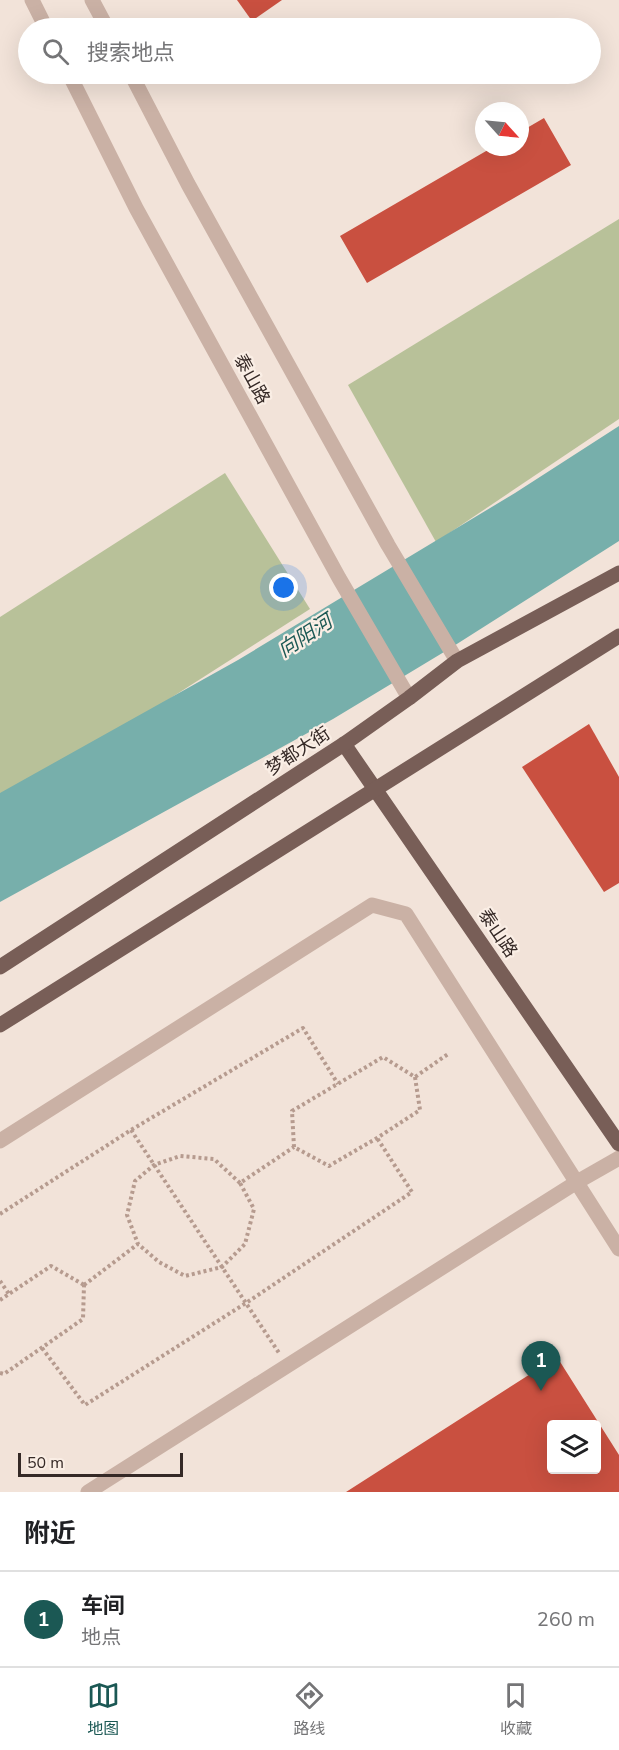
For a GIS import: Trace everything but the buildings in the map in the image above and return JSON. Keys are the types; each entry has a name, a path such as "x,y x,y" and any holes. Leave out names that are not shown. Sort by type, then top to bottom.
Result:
{"main road":[{"name":"梦都大街","path":"0,967 344,744 457,661 619,573"},
{"path":"0,1025 619,636"},
{"name":"泰山路","path":"344,744 619,1144"}],"street":[{"path":"32,0 41,18"},
{"path":"92,0 102,18"},
{"name":"泰山路","path":"74,84 136,208 339,578 409,698"},
{"path":"135,84 188,184 388,545 457,661"},
{"path":"0,1141 372,905 406,915 619,1249"},
{"path":"88,1492 577,1182 619,1158"}],"path":[{"path":"0,1214 131,1130 303,1028 338,1084"},
{"path":"415,1077 448,1054"},
{"path":"383,1056 415,1077 420,1110 329,1166 294,1147 292,1112 383,1056"},
{"path":"131,1130 287,1366"},
{"path":"42,1348 85,1405 246,1303 412,1192 376,1138"},
{"path":"240,1183 294,1147"},
{"path":"180,1156 214,1160 240,1183 254,1209 245,1244 222,1267 185,1276 159,1262 138,1244 128,1215 135,1181 154,1165 180,1156"},
{"path":"84,1285 138,1244"},
{"path":"0,1300 51,1266 84,1285"},
{"path":"0,1281 9,1294"},
{"path":"0,1372 4,1374 83,1319 84,1285"}],"green space":[{"path":"619,219 619,419 436,542 348,385"},
{"path":"225,473 310,609 0,807 0,617"}],"water":[{"name":"向阳河","path":"619,426 619,541 449,649 333,719 0,902 0,793 238,660 515,493"}],"place":[{"name":"车间","path":"541,1391"}]}
